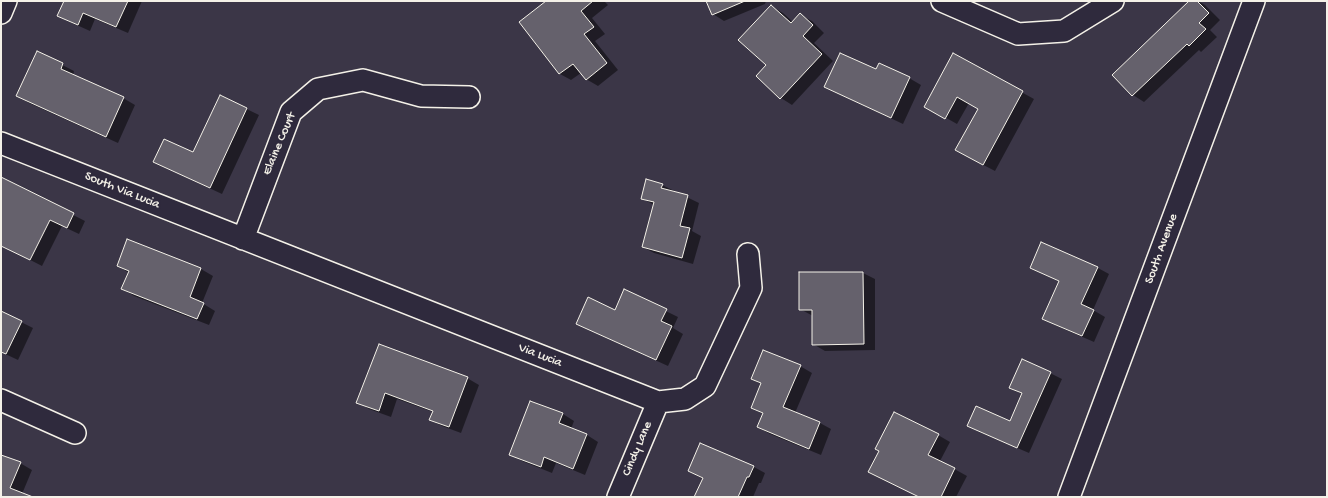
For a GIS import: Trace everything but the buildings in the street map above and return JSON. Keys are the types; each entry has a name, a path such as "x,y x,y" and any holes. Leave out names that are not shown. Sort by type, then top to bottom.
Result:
{"street":[{"path":"1,13 6,1"},
{"path":"942,1 1018,34 1064,31 1113,1"},
{"name":"South Avenue","path":"1069,497 1254,1"},
{"name":"Elaine Court","path":"242,239 291,112 318,88 363,80 420,96 468,97"},
{"name":"South Via Lucia","path":"1,143 242,239"},
{"name":"Via Lucia","path":"242,239 658,402 685,399 705,386 751,288 748,254"},
{"path":"1,400 75,433"},
{"name":"Cindy Lane","path":"618,497 658,402"}]}
